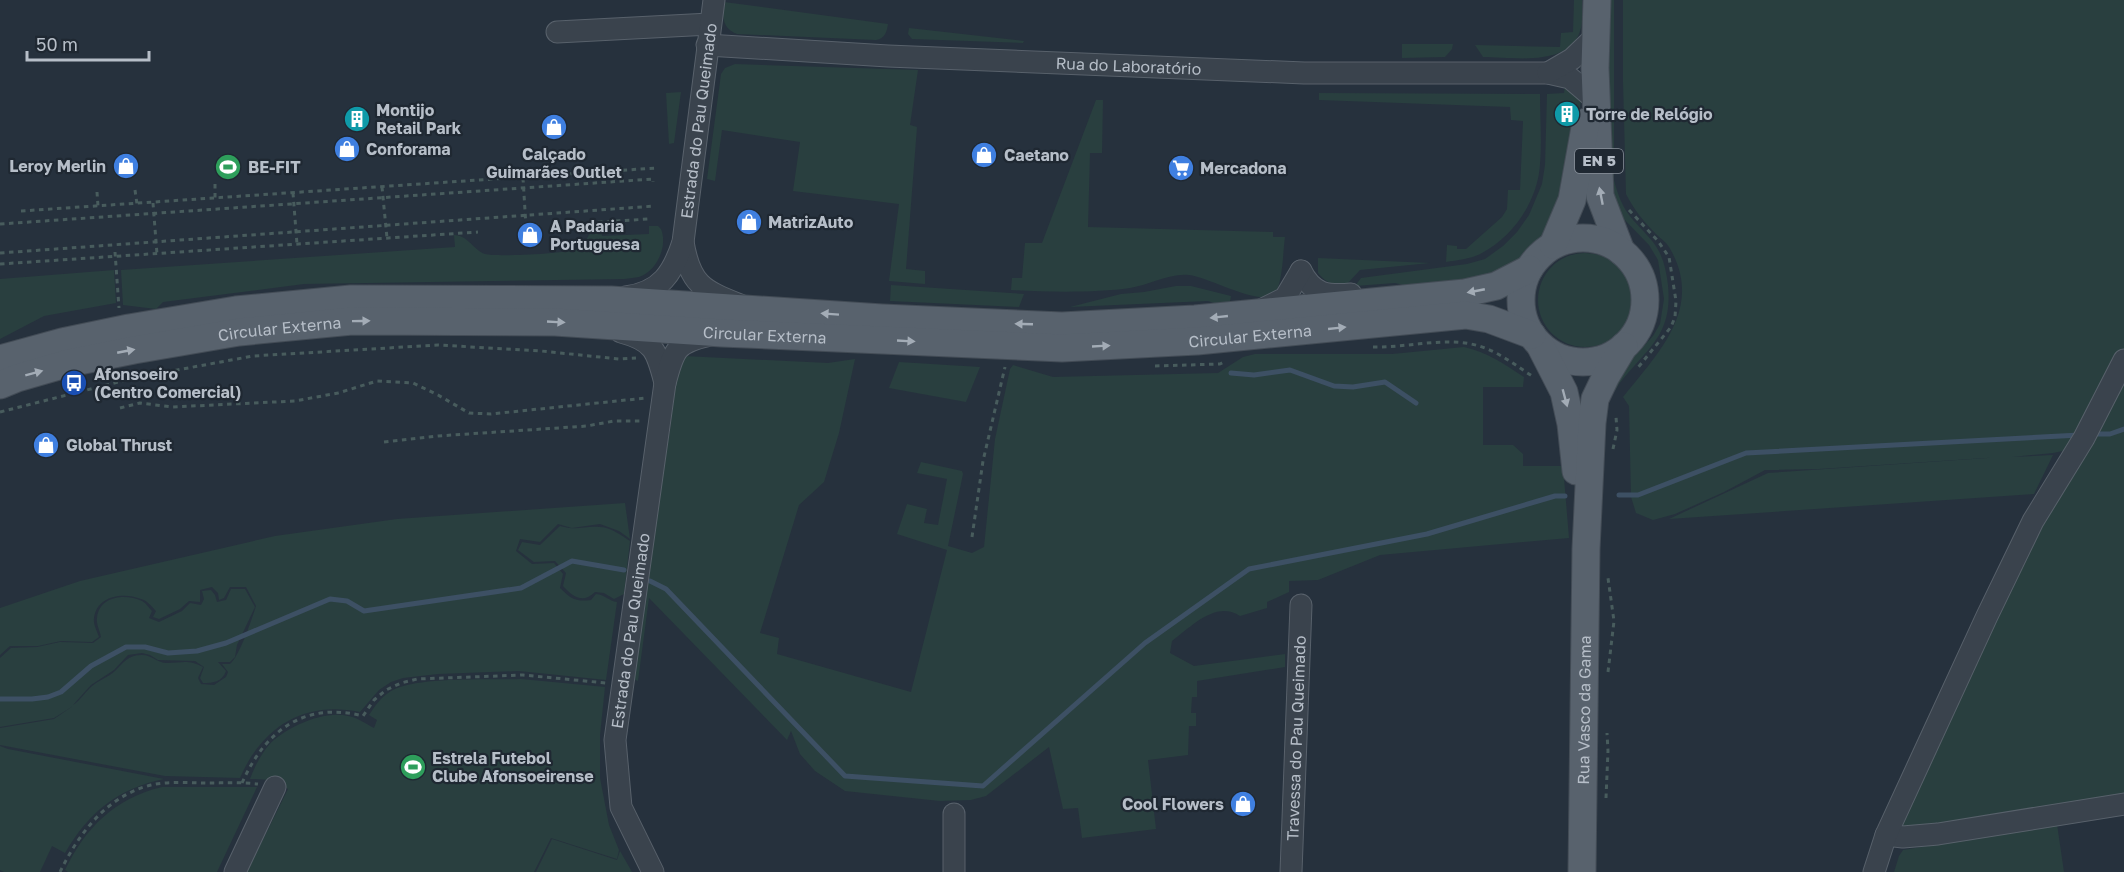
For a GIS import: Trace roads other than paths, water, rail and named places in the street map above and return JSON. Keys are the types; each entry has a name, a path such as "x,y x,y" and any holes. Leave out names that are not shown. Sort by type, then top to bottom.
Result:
{"main road":[{"name":"EN 5","path":"1597,0 1595,68 1600,196 1621,251"},
{"name":"EN 5","path":"1553,245 1572,200 1595,68"},
{"path":"1588,238 1605,242 1621,251 1635,266 1644,285 1645,306 1639,326 1624,346 1601,360 1582,362 1567,360 1553,354 1536,340 1524,320 1521,302 1523,285 1529,268 1539,255 1553,245 1570,239 1588,238"},
{"name":"Circular Externa","path":"0,359 129,328 236,310 351,299 611,300 882,318 1062,326 1195,319 1481,291 1529,268"},
{"name":"Circular Externa","path":"0,385 17,378 80,361 134,350 239,332 352,321 555,322 722,333 1062,348 1197,341 1466,315 1489,320 1536,340"},
{"name":"Rua Vasco da Gama","path":"1536,340 1564,392 1571,424 1586,549"},
{"name":"Rua Vasco da Gama","path":"1582,872 1586,549 1592,423 1595,399 1624,346"}],"street":[{"name":"Estrada do Pau Queimado","path":"683,242 714,0"},
{"name":"Rua do Laboratório","path":"557,32 709,34 888,56 1304,74 1548,73 1570,78 1590,95"},
{"path":"1548,73 1572,59 1596,36"},
{"path":"611,300 631,297 653,289 667,277 676,262 683,242"},
{"path":"683,242 692,275 703,287 747,308"},
{"path":"1251,314 1285,298 1301,271 1314,288 1330,296 1397,291 1413,297"},
{"name":"Estrada do Pau Queimado","path":"595,324 638,336 651,345 657,354 664,390"},
{"name":"Estrada do Pau Queimado","path":"653,872 621,807 615,740 664,390 673,355 692,339 722,333"},
{"path":"1874,872 1886,835 2033,521 2091,426 2124,360"},
{"name":"Travessa do Pau Queimado","path":"1291,872 1301,605"},
{"path":"235,872 268,786"},
{"path":"1886,835 1903,837 1938,834 2124,804"},
{"path":"954,814 954,872"}],"waterway":[{"path":"1231,373 1254,375 1290,370 1334,386 1353,387 1385,382 1416,403"},
{"path":"2098,434 2110,434 2124,429"},
{"path":"1619,495 1638,495 1746,453 2080,435"},
{"path":"650,581 666,589 845,776 983,786 1145,643 1249,569 1427,534 1555,496 1565,496"},
{"path":"0,699 32,699 48,697 61,692 91,666 126,647 145,647 168,653 197,651 226,643 330,599 347,601 364,611 521,588 572,561 624,570"}],"place":[{"name":"Torre de Relógio","path":"1567,114"},
{"name":"Montijo Retail Park","path":"357,119"},
{"name":"Calçado Guimarães Outlet","path":"554,127"},
{"name":"Conforama","path":"347,149"},
{"name":"Caetano","path":"984,155"},
{"name":"Leroy Merlin","path":"126,166"},
{"name":"BE-FIT","path":"228,167"},
{"name":"Mercadona","path":"1181,168"},
{"name":"MatrizAuto","path":"749,222"},
{"name":"A Padaria Portuguesa","path":"530,235"},
{"name":"Afonsoeiro (Centro Comercial)","path":"74,383"},
{"name":"Global Thrust","path":"46,445"},
{"name":"Estrela Futebol Clube Afonsoeirense","path":"413,767"},
{"name":"Cool Flowers","path":"1243,804"}]}
